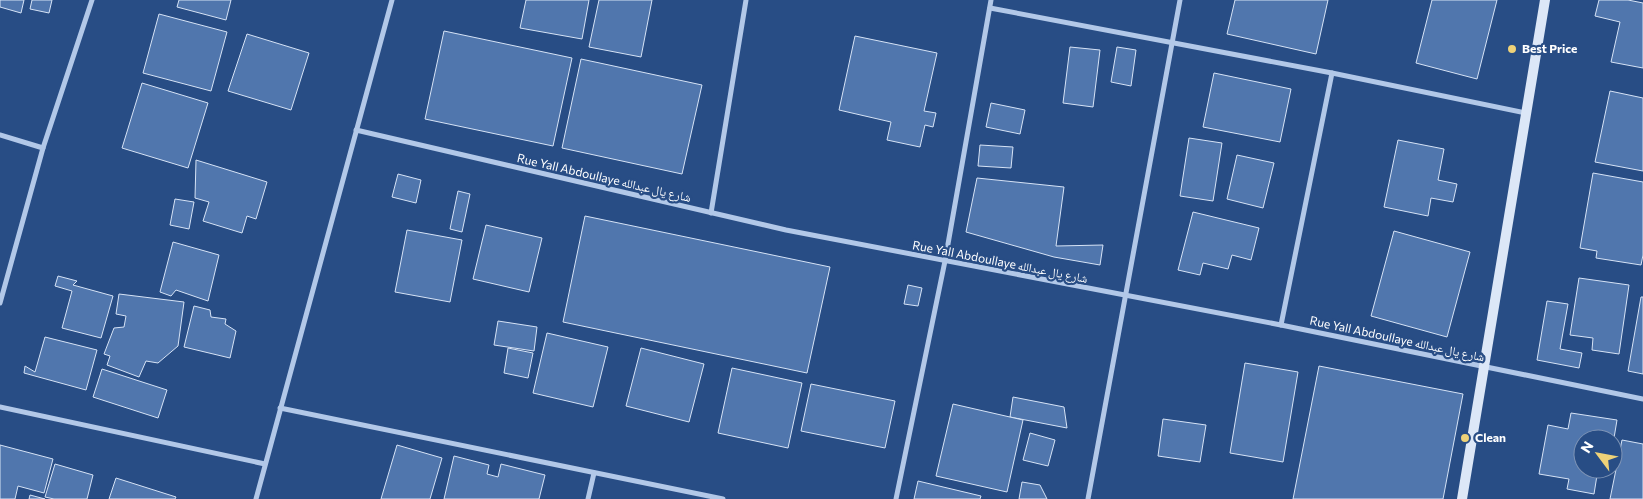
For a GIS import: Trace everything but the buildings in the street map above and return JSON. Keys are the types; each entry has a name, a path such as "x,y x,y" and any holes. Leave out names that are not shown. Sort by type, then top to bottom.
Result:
{"street":[{"path":"0,303 43,148 92,0"},
{"path":"256,499 392,0"},
{"path":"711,213 746,0"},
{"path":"896,499 945,262 991,0"},
{"path":"1088,499 1180,0"},
{"path":"1462,499 1546,0"},
{"path":"990,8 1526,113"},
{"path":"1281,325 1332,74"},
{"name":"Rue Yall Abdoullaye شارع يال عبدالله","path":"356,130 786,230 1125,297 1281,325 1643,399"},
{"path":"0,135 43,148"},
{"path":"0,407 265,464"},
{"path":"280,408 723,499"},
{"path":"588,499 594,473"}],"place":[{"name":"Best Price","path":"1512,49"},
{"name":"Clean","path":"1465,438"}]}
